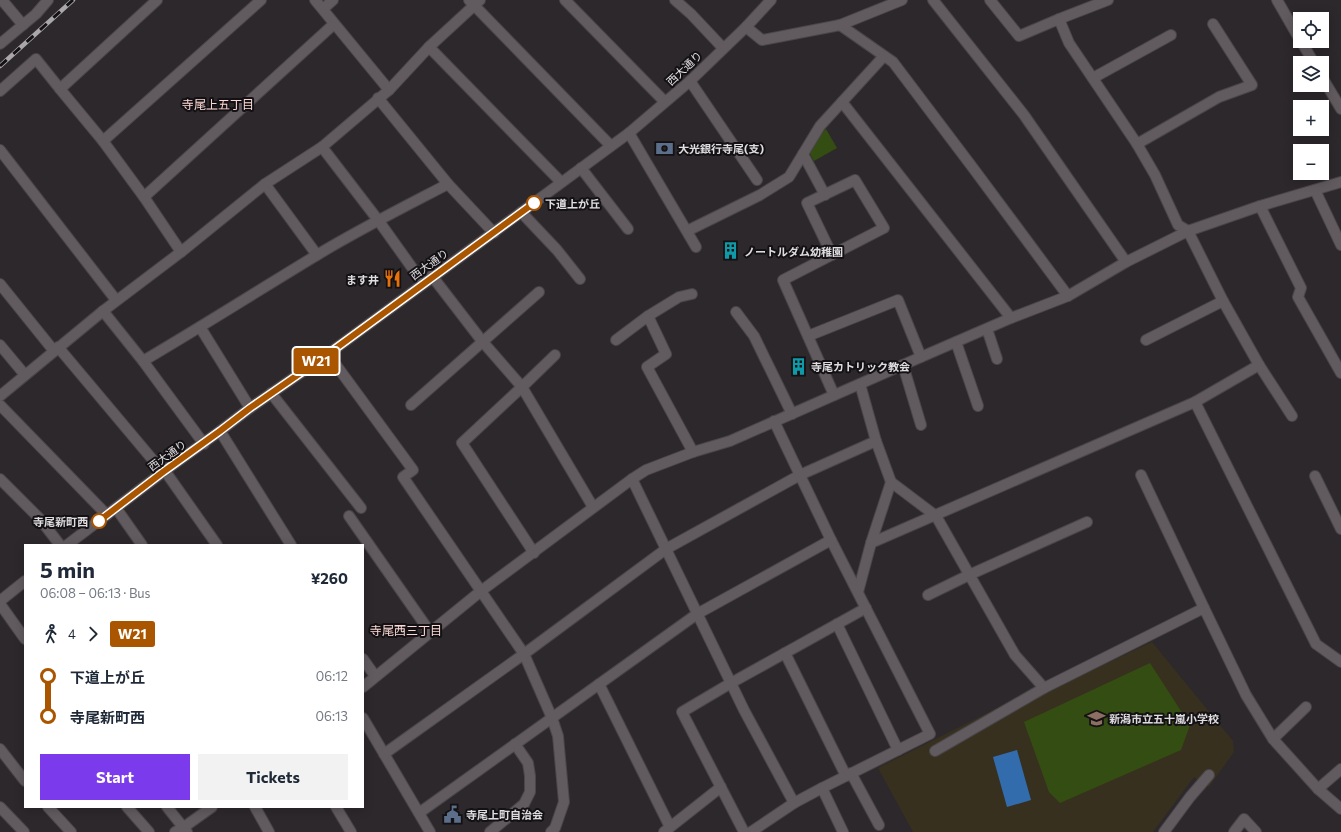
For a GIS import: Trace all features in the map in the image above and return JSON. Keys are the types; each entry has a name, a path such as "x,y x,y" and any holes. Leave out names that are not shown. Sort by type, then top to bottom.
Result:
{"street":[{"path":"2,0 23,25"},
{"path":"0,44 36,14 48,0"},
{"path":"60,89 157,0"},
{"path":"103,141 261,0"},
{"path":"315,0 389,90"},
{"path":"323,9 332,0"},
{"path":"564,0 665,102"},
{"path":"675,0 691,14 723,48"},
{"name":"西大通り","path":"68,544 164,471 204,444 271,393 328,354 423,282 494,233 610,145 629,133 690,81 746,27 771,0"},
{"path":"746,27 762,40 840,24 902,0"},
{"path":"933,0 1024,115 1126,262"},
{"path":"990,0 1019,36 1108,0"},
{"path":"1277,0 1293,28"},
{"path":"0,396 116,300 181,252 265,184 322,147 389,90 474,2 610,145"},
{"path":"1059,19 1069,43 1137,144 1155,175 1178,225 1188,231 1223,301 1259,365 1292,416"},
{"path":"144,197 334,24"},
{"path":"840,24 893,62 1068,296"},
{"path":"1137,144 1219,97 1252,85 1212,24"},
{"path":"1093,78 1171,35"},
{"path":"429,47 561,182"},
{"path":"686,231 760,195 789,177 820,126 884,56"},
{"path":"0,91 36,59 103,141 144,197 181,252"},
{"path":"690,81 757,180"},
{"path":"1329,89 1341,109"},
{"path":"378,98 448,184 494,233"},
{"path":"842,102 1011,318"},
{"path":"629,133 696,247"},
{"path":"322,147 423,282"},
{"path":"0,150 116,300"},
{"path":"803,154 824,195"},
{"path":"580,168 628,229"},
{"path":"832,255 807,203 855,180 884,228 832,255 783,280 834,395"},
{"path":"364,686 481,591 534,553 593,507 646,470 693,452 730,441 1011,318 1068,296 1126,262 1188,231 1260,206 1341,182"},
{"path":"265,184 317,254"},
{"path":"143,361 317,254 378,220 448,184"},
{"path":"1315,190 1341,245"},
{"path":"1260,206 1301,288 1298,297 1341,373"},
{"path":"521,212 557,250 580,279"},
{"path":"432,276 482,341 522,387 593,507"},
{"path":"0,284 164,471 217,544"},
{"path":"411,405 539,292"},
{"path":"616,340 648,316 679,297 692,294"},
{"path":"808,336 898,300 921,357"},
{"path":"1146,340 1223,301"},
{"path":"103,311 143,361 204,444"},
{"path":"736,312 754,336 792,414"},
{"path":"648,316 666,354 647,367 693,452"},
{"path":"200,327 250,408"},
{"path":"987,329 997,359"},
{"path":"956,342 978,406"},
{"path":"0,345 25,375"},
{"path":"328,354 413,470 402,476 506,630 524,654 552,718 558,736 564,802 555,828 551,832"},
{"path":"534,553 462,443 555,355"},
{"path":"903,365 921,425"},
{"path":"871,543 1195,402 1259,365"},
{"path":"860,384 876,441 891,482 936,516 1015,655 1044,688"},
{"path":"271,393 361,508"},
{"path":"1195,402 1316,644 1341,662"},
{"path":"0,405 107,515"},
{"path":"774,421 831,540 858,592 930,734 794,803 750,832 721,787 682,712 866,608"},
{"path":"220,431 290,544"},
{"path":"384,754 524,654 666,549 800,475 876,441"},
{"path":"1141,475 1246,695 1273,739 1318,789 1341,809"},
{"path":"1315,476 1341,530"},
{"path":"0,479 40,519 59,544"},
{"path":"632,479 744,710 794,803"},
{"path":"858,592 871,543 891,482"},
{"path":"116,508 141,544"},
{"path":"349,516 430,632"},
{"path":"928,595 1087,522"},
{"path":"419,813 697,614 831,540"},
{"path":"24,582 0,602 24,638"},
{"path":"935,751 1044,688 1204,608"},
{"path":"837,624 898,750"},
{"path":"785,653 849,775 879,825"},
{"path":"364,660 375,676"},
{"path":"599,684 667,830 721,787"},
{"path":"1273,739 1306,707"},
{"path":"364,720 430,832"},
{"path":"490,832 524,804 530,792 528,762 515,744"},
{"path":"0,750 24,780"},
{"path":"1318,789 1341,769"},
{"path":"1164,832 1209,774"},
{"path":"822,788 843,832"},
{"path":"0,807 24,832"},
{"path":"49,808 71,832"},
{"path":"128,808 149,832"},
{"path":"168,808 182,830 211,808"},
{"path":"256,808 269,832"},
{"path":"337,808 351,832"},
{"path":"1234,832 1244,819 1256,832"}],"shaded area":[{"name":"新潟市立五十嵐小学校","path":"1152,642 1233,741 1234,752 1209,787 1194,777 1153,832 913,832 878,768 1037,688 1041,694"}],"green space":[{"path":"826,129 837,148 814,161 809,152 818,135"},
{"path":"1150,663 1190,725 1181,750 1060,803 1049,792 1024,722"}],"water":[{"path":"1017,750 1031,800 1007,807 993,757"}],"railway":[{"path":"0,66 73,0"}],"bus line":[{"name":"W21","path":"99,521 163,472 204,444 250,408 328,354 423,282 494,233 534,203"}],"place":[{"name":"大光銀行寺尾(支)","path":"665,148"},
{"name":"下道上が丘","path":"534,203"},
{"name":"ノートルダム幼稚園","path":"731,251"},
{"name":"ます井","path":"392,279"},
{"name":"寺尾カトリック教会","path":"798,366"},
{"name":"寺尾新町西","path":"99,521"},
{"name":"新潟市立五十嵐小学校","path":"1096,718"},
{"name":"寺尾上町自治会","path":"453,814"}],"district":[{"name":"寺尾上五丁目","path":"218,104"},
{"name":"寺尾西三丁目","path":"406,630"}]}
